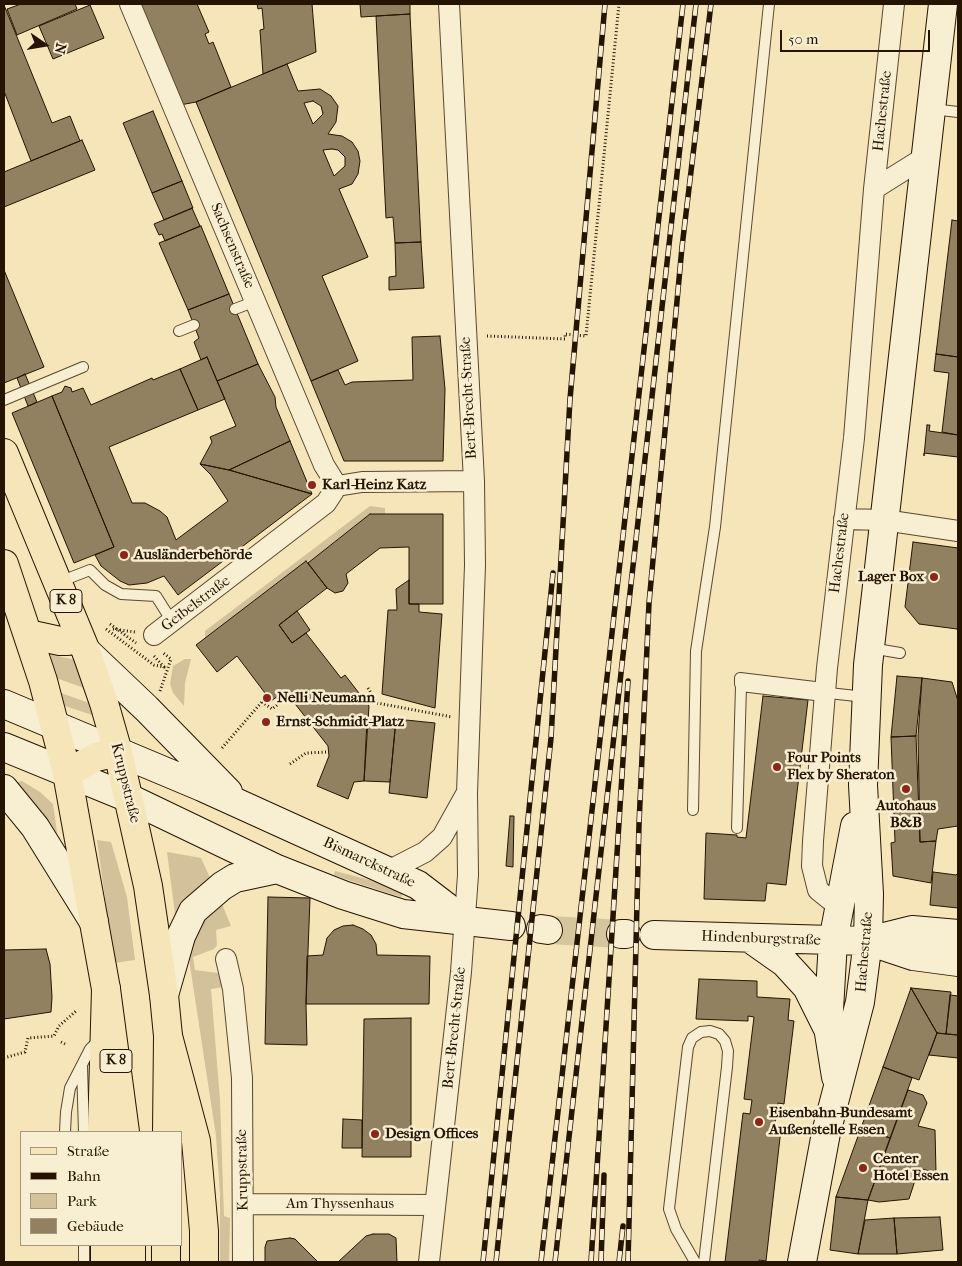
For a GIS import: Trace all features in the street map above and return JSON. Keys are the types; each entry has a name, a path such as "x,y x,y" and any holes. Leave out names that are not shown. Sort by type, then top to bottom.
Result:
{"main road":[{"name":"Hachestraße","path":"802,1262 816,1180 860,1002 868,941 869,894 864,786 866,698 870,648 943,4"},
{"name":"Kruppstraße","path":"4,452 82,643 104,703 118,752 148,886 164,995 168,1036 167,1131"},
{"name":"K 8","path":"4,564 28,634 67,773 106,989 125,1131"},
{"path":"28,634 60,641 82,643 237,802"},
{"name":"Bismarckstraße","path":"4,704 237,802 418,885 465,921"},
{"name":"Bismarckstraße","path":"4,747 129,798 276,869 342,895 403,914 465,921"},
{"path":"67,773 96,757 118,752"},
{"name":"Hachestraße","path":"838,1086 828,1028 833,940 864,786"},
{"path":"4,789 35,828 95,924"},
{"path":"164,995 181,936 193,911 222,886 235,878 276,869"},
{"path":"465,921 511,926"},
{"name":"Hindenburgstraße","path":"654,935 868,941 912,930 958,934"},
{"path":"751,939 785,962 807,987 828,1028"},
{"name":"Hindenburgstraße","path":"868,941 914,956 958,962"},
{"path":"102,1131 103,1036 106,989"},
{"path":"168,1036 196,1141 204,1231 204,1262"},
{"path":"104,1246 105,1262"},
{"path":"131,1246 131,1262"},
{"path":"166,1246 166,1262"}],"street":[{"name":"Sachsenstraße","path":"130,4 324,465 337,486"},
{"name":"Bert-Brecht-Straße","path":"429,1262 465,921 468,874 467,793 475,565 474,481 449,4"},
{"name":"Hachestraße","path":"839,907 818,890 812,866 823,692 854,438 874,189 894,4"},
{"path":"874,189 925,157"},
{"path":"337,486 362,482 474,481"},
{"name":"Geibelstraße","path":"154,635 173,623 326,503 337,486"},
{"path":"844,519 884,520 958,532"},
{"name":"Bert-Brecht-Straße","path":"388,871 425,852 442,837 467,793"},
{"name":"Kruppstraße","path":"226,959 233,989 242,1078 243,1262"},
{"name":"Am Thyssenhaus","path":"244,1204 435,1205"}],"lane":[{"path":"693,810 696,651 714,527 770,4"},
{"path":"931,109 958,112"},
{"path":"236,309 256,302"},
{"path":"179,331 194,325"},
{"path":"4,400 83,367"},
{"path":"58,583 90,570 105,585 121,594 156,596 173,623"},
{"path":"870,648 900,653"},
{"path":"740,684 740,678 815,687 823,692 866,698"},
{"path":"738,828 741,686 815,695 823,692"},
{"path":"695,1262 676,1229 669,1209 688,1047 692,1038 701,1032 710,1031 719,1034 725,1041 728,1052 728,1067 704,1262"},
{"path":"65,1131 70,1088 90,1050 103,1036"},
{"path":"82,1066 84,1131"},
{"path":"84,1246 84,1262"}],"path":[{"path":"487,336 564,340 565,334 586,336 619,4"},
{"path":"106,629 154,665 170,668"},
{"path":"158,659 164,667"},
{"path":"368,688 377,703 470,720"},
{"path":"222,748 267,696"},
{"path":"262,702 272,709 281,702 276,697"},
{"path":"290,764 306,753 327,752"},
{"path":"4,1058 26,1052 28,1038 54,1036 59,1026 76,1011"}],"green space":[{"path":"370,506 385,508 385,514 370,514 308,563 306,561 205,638 205,631"},
{"path":"49,650 61,657 77,660 87,689 56,678"},
{"path":"185,659 191,659 185,683 184,706 173,693 170,684 173,666"},
{"path":"61,693 92,704 95,716 65,706"},
{"path":"22,781 40,792 53,804 59,846 16,785 17,782"},
{"path":"97,840 111,842 127,897 135,960 114,963"},
{"path":"167,852 201,858 212,882 176,922"},
{"path":"335,871 385,884 403,893 401,897 342,878 334,875"},
{"path":"220,899 231,926 216,930 217,945 214,949 193,957 195,970 218,973 224,979 224,987 211,989 220,1100 224,1216 230,1218 229,1262 220,1262 220,1195 216,1136 189,959 191,943 210,906"}],"building":[{"path":"21,4 75,4 77,9 17,35 7,9"},
{"path":"139,4 197,4 209,32 205,34 209,44 213,42 231,87 196,102 180,105"},
{"path":"257,4 312,4 316,52 263,74 260,30 264,29 262,8 258,9"},
{"path":"360,4 410,4 410,14 361,17"},
{"path":"4,5 52,123 70,116 80,141 31,161 4,91"},
{"path":"90,5 104,38 53,59 39,26"},
{"path":"410,14 421,242 395,243 393,217 386,218 376,16"},
{"path":"287,64 298,91 320,89 331,96 338,106 336,122 328,134 342,136 352,142 358,151 360,161 358,174 352,184 339,189 368,257 322,276 358,361 311,381 196,102","holes":["313,101 321,106 323,114 313,124 304,103","323,150 338,150 345,157 345,166 334,176"]},
{"path":"153,111 182,181 152,193 123,123"},
{"path":"82,140 95,170 4,207 4,172"},
{"path":"182,181 193,208 164,220 152,193"},
{"path":"192,208 200,226 165,241 162,234 159,235 154,224"},
{"path":"952,220 958,221 958,357 936,354"},
{"path":"201,226 229,294 188,310 159,243"},
{"path":"421,242 424,288 389,290 389,277 396,276 395,243"},
{"path":"4,270 44,367 4,383"},
{"path":"229,294 258,364 217,381 207,357 201,360 194,342 199,338 188,310"},
{"path":"440,336 445,389 443,461 344,461 311,381 338,370 345,385 352,382 413,380 412,337"},
{"path":"936,354 958,357 958,435 942,432 949,373 934,371"},
{"path":"207,357 225,399 198,410 180,369"},
{"path":"258,364 275,397 276,407 290,441 229,470 200,464 212,442 210,437 236,426 217,381"},
{"path":"180,369 198,410 109,447 132,503 145,503 160,511 167,517 176,540 228,501 211,475 200,464 229,470 312,494 178,595 164,576 147,583 129,585 120,581 101,566 95,555 114,547 52,396 62,392 65,386 71,388 72,392 83,388 91,405 152,378 153,380"},
{"path":"25,374 37,402 28,406 17,378"},
{"path":"52,396 114,547 74,563 12,413"},
{"path":"927,425 930,425 929,431 958,435 958,457 924,453"},
{"path":"290,441 312,494 229,470"},
{"path":"370,514 443,514 443,604 409,604 409,547 380,548 346,574 348,583 343,591 335,593 327,588 308,563"},
{"name":"Lager Box","path":"913,542 958,548 958,632 957,629 919,624 905,607"},
{"path":"306,561 327,588 279,625 292,643 306,633 341,678 345,675 369,706 364,781 354,782 348,799 317,786 329,756 328,746 285,691 271,701 237,656 217,672 196,645"},
{"path":"409,580 409,604 419,604 419,612 442,614 435,708 382,694 388,610 397,610 396,589"},
{"path":"297,611 310,630 292,643 279,625"},
{"path":"897,676 922,678 916,736 891,737"},
{"path":"922,678 952,682 958,701 958,826 938,829 936,841 920,842 918,736"},
{"name":"Four Points Flex by Sheraton","path":"763,696 808,700 786,885 767,883 765,901 704,899 706,833 737,835 737,837 746,838"},
{"path":"396,719 435,723 427,798 389,793"},
{"path":"367,720 396,720 390,782 364,781"},
{"name":"Autohaus B&B","path":"916,736 920,842 936,841 931,883 893,876 891,843 895,842 891,737"},
{"path":"510,816 514,816 513,867 506,866"},
{"path":"933,872 956,875 958,873 958,908 930,905"},
{"path":"268,897 310,898 306,1004 307,1045 265,1044"},
{"path":"353,925 371,935 376,944 377,955 430,956 429,1004 306,1004 307,956 323,955 327,938 334,930 343,926"},
{"path":"46,949 50,964 51,1012 4,1019 4,950"},
{"name":"Eisenbahn-Bundesamt Außenstelle Essen","path":"699,979 757,981 757,997 790,999 788,1020 794,1021 784,1104 778,1103 774,1129 781,1129 766,1261 725,1262 743,1113 750,1114 752,1100 744,1099 754,1017 748,1016 748,1021 696,1019"},
{"path":"911,988 937,1033 919,1080 883,1067"},
{"path":"911,988 951,992 946,1034 937,1033"},
{"path":"950,995 958,996 958,1035 946,1034"},
{"path":"411,1018 411,1157 362,1157 364,1019"},
{"path":"937,1033 958,1035 958,1058 929,1055"},
{"path":"883,1067 912,1078 890,1138 861,1128"},
{"path":"908,1090 923,1095 927,1103 918,1126 935,1130 936,1173 919,1168 909,1199 879,1202 868,1200"},
{"path":"343,1119 362,1120 362,1148 342,1148"},
{"name":"Center Hotel Essen","path":"861,1128 890,1138 868,1200 836,1197"},
{"path":"836,1197 868,1200 858,1254 830,1250"},
{"path":"940,1217 943,1250 897,1254 894,1218"},
{"path":"894,1218 897,1254 858,1254 865,1220"},
{"path":"389,1234 396,1238 397,1262 338,1262 366,1236"},
{"path":"295,1239 318,1262 265,1262 267,1241"}],"tunnel":[{"path":"548,930 621,934"}],"railway":[{"path":"496,1262 551,738 570,399 605,4"},
{"path":"541,1262 683,4"},
{"path":"555,1262 696,4"},
{"path":"628,1262 639,824 649,603 682,247 711,4"},
{"path":"483,1262 553,573"},
{"path":"591,1262 628,681"},
{"path":"601,1262 604,1175"},
{"path":"619,1262 623,1226"}],"place":[{"name":"Karl-Heinz Katz","path":"312,485"},
{"name":"Ausländerbehörde","path":"124,555"},
{"name":"Lager Box","path":"934,577"},
{"name":"Nelli Neumann","path":"267,698"},
{"name":"Ernst-Schmidt-Platz","path":"266,722"},
{"name":"Four Points Flex by Sheraton","path":"777,767"},
{"name":"Autohaus B&B","path":"906,789"},
{"name":"Eisenbahn-Bundesamt Außenstelle Essen","path":"759,1122"},
{"name":"Design Offices","path":"375,1134"},
{"name":"Center Hotel Essen","path":"863,1168"}]}
